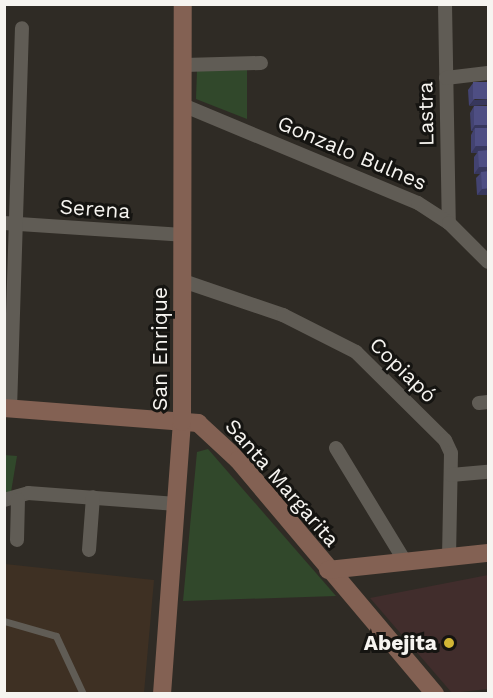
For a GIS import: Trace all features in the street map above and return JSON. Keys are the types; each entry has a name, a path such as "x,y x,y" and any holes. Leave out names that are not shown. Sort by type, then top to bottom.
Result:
{"street":[{"name":"San Enrique","path":"162,693 182,422 185,106 183,4"},
{"name":"Lastra","path":"445,4 449,223"},
{"path":"7,409 10,224 22,28"},
{"path":"184,65 261,63"},
{"path":"447,78 489,73"},
{"name":"Gonzalo Bulnes","path":"185,106 418,203 449,223 489,262"},
{"name":"Serena","path":"10,224 183,235"},
{"name":"Copiapó","path":"183,281 283,315 356,352 445,440 451,475 449,556"},
{"name":"Santa Margarita","path":"7,409 198,423 215,436 435,693"},
{"path":"336,448 404,560"},
{"path":"451,475 489,472"},
{"path":"17,540 11,500 28,493 177,504"},
{"path":"89,550 93,497"},
{"path":"328,570 404,560 489,554"}],"lane":[{"path":"4,621 56,636 83,693"}],"shaded area":[{"path":"5,564 154,580 144,693 5,694"},
{"name":"Abejita","path":"488,575 488,689 452,693 370,598"}],"green space":[{"path":"247,70 247,119 196,99 197,71"},
{"path":"208,449 336,596 183,601 197,452"},
{"path":"4,455 17,456 11,492 5,492"}],"building":[{"path":"473,82 488,82 488,99 473,99"},
{"path":"474,106 488,106 488,125 474,125"},
{"path":"475,128 488,128 488,146 475,146"},
{"path":"489,150 489,167 479,167 478,151"},
{"path":"489,171 489,188 482,189 481,172"}],"place":[{"name":"Abejita","path":"449,643"}]}
